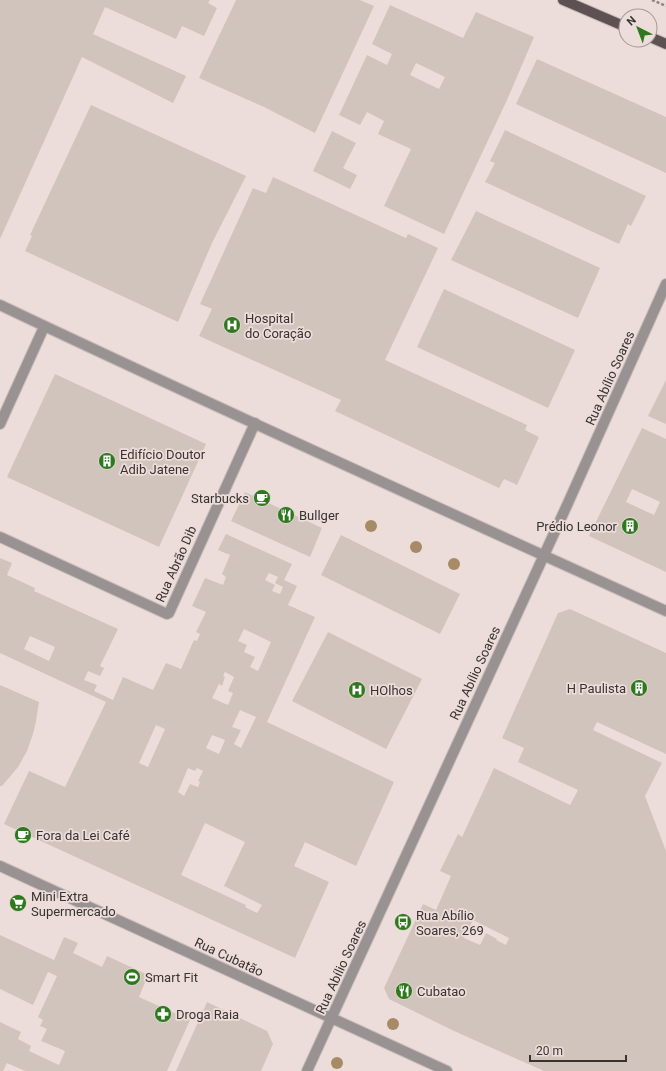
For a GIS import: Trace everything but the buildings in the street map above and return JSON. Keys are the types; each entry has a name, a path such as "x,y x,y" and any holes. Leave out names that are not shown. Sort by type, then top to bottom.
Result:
{"main road":[{"path":"564,0 618,24"}],"street":[{"name":"Rua Abílio Soares","path":"307,1071 544,555 666,284"},
{"path":"0,305 44,327 666,611"},
{"path":"0,424 44,327"},
{"name":"Rua Abrão Dib","path":"0,538 167,614 255,423"},
{"name":"Rua Cubatão","path":"0,866 447,1071"}],"path":[{"path":"652,0 666,6"}],"place":[{"name":"Hospital do Coração","path":"232,325"},
{"name":"Edifício Doutor Adib Jatene","path":"107,461"},
{"name":"Starbucks","path":"262,498"},
{"name":"Bullger","path":"286,515"},
{"name":"Prédio Leonor","path":"630,526"},
{"name":"H Paulista","path":"639,688"},
{"name":"HOlhos","path":"357,690"},
{"name":"Fora da Lei Café","path":"23,835"},
{"name":"Mini Extra Supermercado","path":"18,903"},
{"name":"Rua Abílio Soares, 269","path":"403,922"},
{"name":"Smart Fit","path":"132,977"},
{"name":"Cubatao","path":"404,991"},
{"name":"Droga Raia","path":"163,1014"}]}
